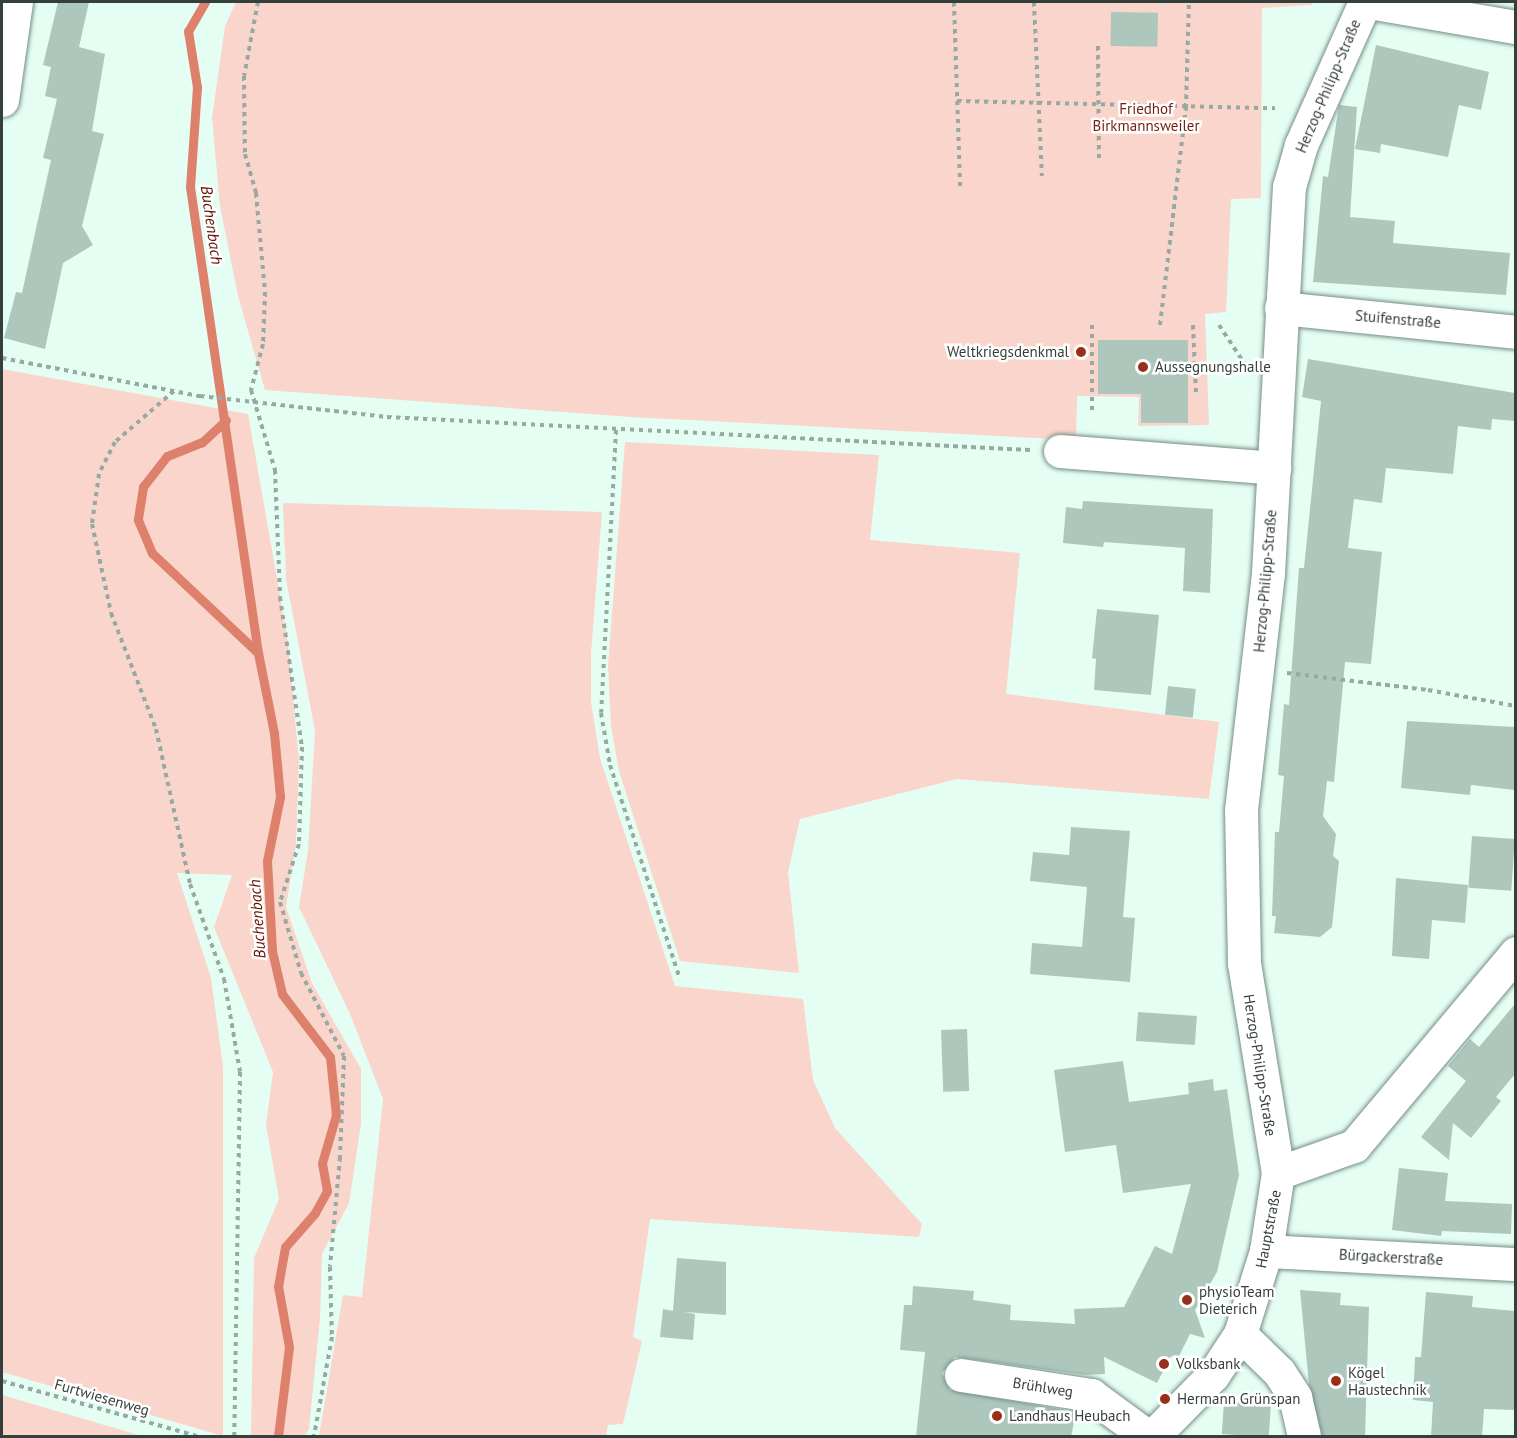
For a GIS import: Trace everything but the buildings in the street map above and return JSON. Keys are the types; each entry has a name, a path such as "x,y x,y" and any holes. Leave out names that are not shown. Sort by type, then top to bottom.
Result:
{"street":[{"path":"2,100 16,2"},
{"path":"1367,2 1515,27"},
{"name":"Herzog-Philipp-Straße","path":"1278,1173 1244,963 1241,810 1268,573 1289,187 1301,145 1367,2"},
{"name":"Stuifenstraße","path":"1281,309 1515,332"},
{"path":"1060,451 1274,468"},
{"name":"Hauptstraße","path":"1153,1437 1213,1375 1240,1334 1266,1251 1278,1173 1353,1146 1515,953"},
{"name":"Bürgackerstraße","path":"1266,1251 1515,1264"},
{"path":"1240,1334 1279,1372 1295,1396 1304,1437"},
{"name":"Brühlweg","path":"960,1375 1091,1395 1147,1437"}],"path":[{"path":"258,2 244,76 245,154 256,193 265,292 263,344 251,390 275,470 280,597 302,747 299,844 280,902 301,973 344,1056 340,1157 330,1267 332,1337 314,1437"},
{"path":"954,2 960,187"},
{"path":"1034,2 1042,176"},
{"path":"1160,325 1186,108 1189,2"},
{"path":"1098,46 1099,158"},
{"path":"957,101 1186,108 1275,108"},
{"path":"1092,323 1092,410"},
{"path":"1193,325 1196,394"},
{"path":"2,358 200,396 387,417 1060,451"},
{"path":"174,391 115,442 99,474 92,524 111,613 156,729 190,884 224,979 240,1072 234,1437"},
{"path":"616,430 601,713 610,765 680,979"},
{"path":"1257,670 1428,690 1515,706"},
{"name":"Furtwiesenweg","path":"2,1381 197,1437"}],"green space":[{"name":"Friedhof Birkmannsweiler","path":"236,2 1313,2 1312,5 1262,8 1261,198 1231,199 1226,312 1205,314 1209,425 1138,426 1139,397 1077,396 1076,440 631,417 265,390 238,296 220,206 212,118 225,26"},
{"path":"2,369 248,414 287,635 299,761 296,844 286,907 312,983 361,1069 361,1124 349,1203 322,1254 320,1319 309,1429 304,1436 251,1436 254,1258 279,1199 266,1125 273,1072 214,927 232,875 177,873 211,978 223,1066 223,1436 2,1372"},
{"path":"625,442 879,455 870,540 1020,553 1006,694 1219,722 1209,799 957,779 800,819 788,872 799,973 680,961 619,771 611,727 608,666"},
{"path":"283,503 602,512 591,654 591,702 600,758 675,986 803,999 813,1080 835,1128 922,1224 919,1237 650,1219 633,1337 642,1341 623,1424 608,1425 606,1436 319,1436 343,1295 362,1297 383,1099 350,1014 299,907 308,851 315,731 286,579"},
{"path":"2,1395 142,1436 2,1436"}],"waterway":[{"name":"Buchenbach","path":"205,2 188,31 197,87 190,187 258,653 274,733 280,797 267,861 272,951 282,994 330,1057 336,1115 322,1163 327,1191 315,1213 285,1247 278,1286 289,1347 278,1436"},
{"name":"Buchenbach","path":"226,420 202,442 167,456 143,487 138,520 152,553 258,653"}],"place":[{"name":"Weltkriegsdenkmal","path":"1081,352"},
{"name":"Aussegnungshalle","path":"1143,367"},
{"name":"physioTeam Dieterich","path":"1187,1300"},
{"name":"Volksbank","path":"1164,1364"},
{"name":"Kögel Haustechnik","path":"1336,1381"},
{"name":"Hermann Grünspan","path":"1165,1399"},
{"name":"Landhaus Heubach","path":"997,1416"}]}
